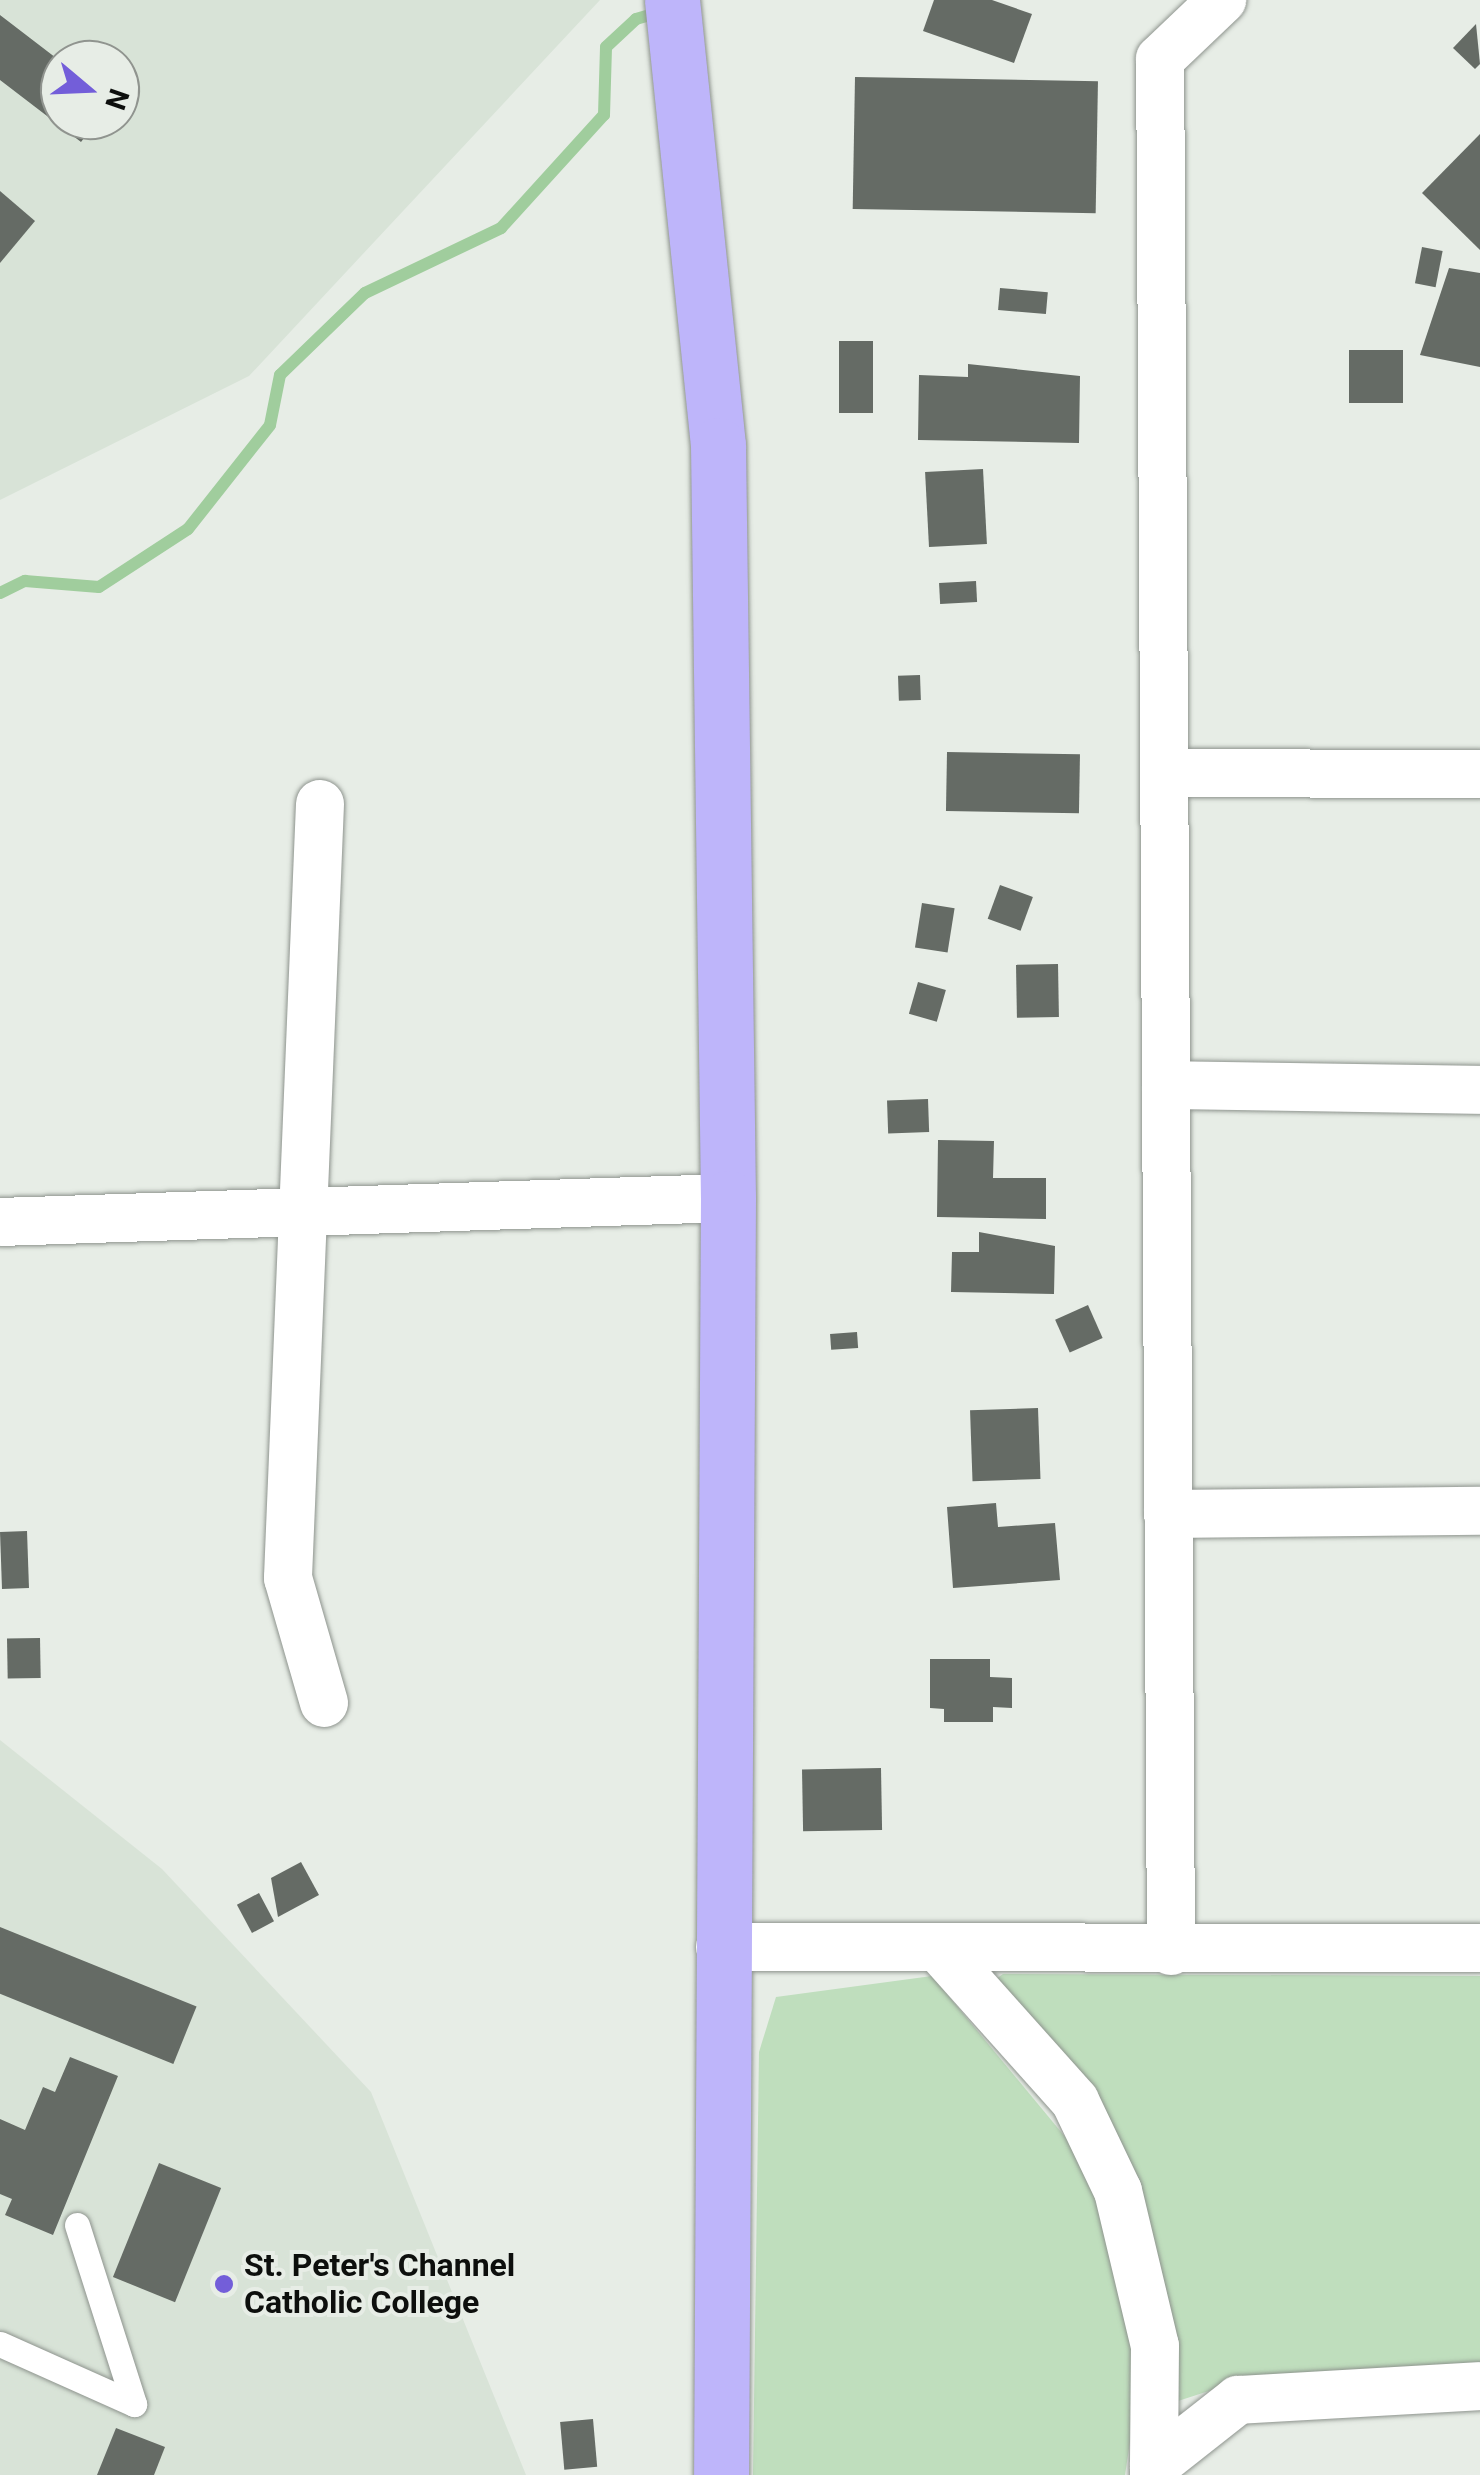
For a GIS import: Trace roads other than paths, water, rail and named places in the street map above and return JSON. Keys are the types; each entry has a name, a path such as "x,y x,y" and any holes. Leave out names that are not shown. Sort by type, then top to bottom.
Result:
{"main road":[{"path":"672,0 718,445 728,1198 720,1947 720,2475"}],"street":[{"path":"1170,1951 1160,59 1222,0"},
{"path":"1164,773 1480,774"},
{"path":"320,804 288,1578 324,1703"},
{"path":"1166,1085 1480,1090"},
{"path":"0,1222 728,1198"},
{"path":"1168,1514 1480,1511"},
{"path":"720,1947 940,1951 1480,1948"},
{"path":"940,1951 1075,2101 1118,2191 1155,2346 1154,2470"},
{"path":"1154,2470 1238,2400 1480,2386"}],"lane":[{"path":"0,2344 134,2404 77,2225"}],"waterway":[{"path":"0,593 25,581 99,587 188,529 270,425 280,375 365,293 501,228 604,115 606,47 636,19 661,12"}],"place":[{"name":"St. Peter's Channel Catholic College","path":"224,2284"}]}
